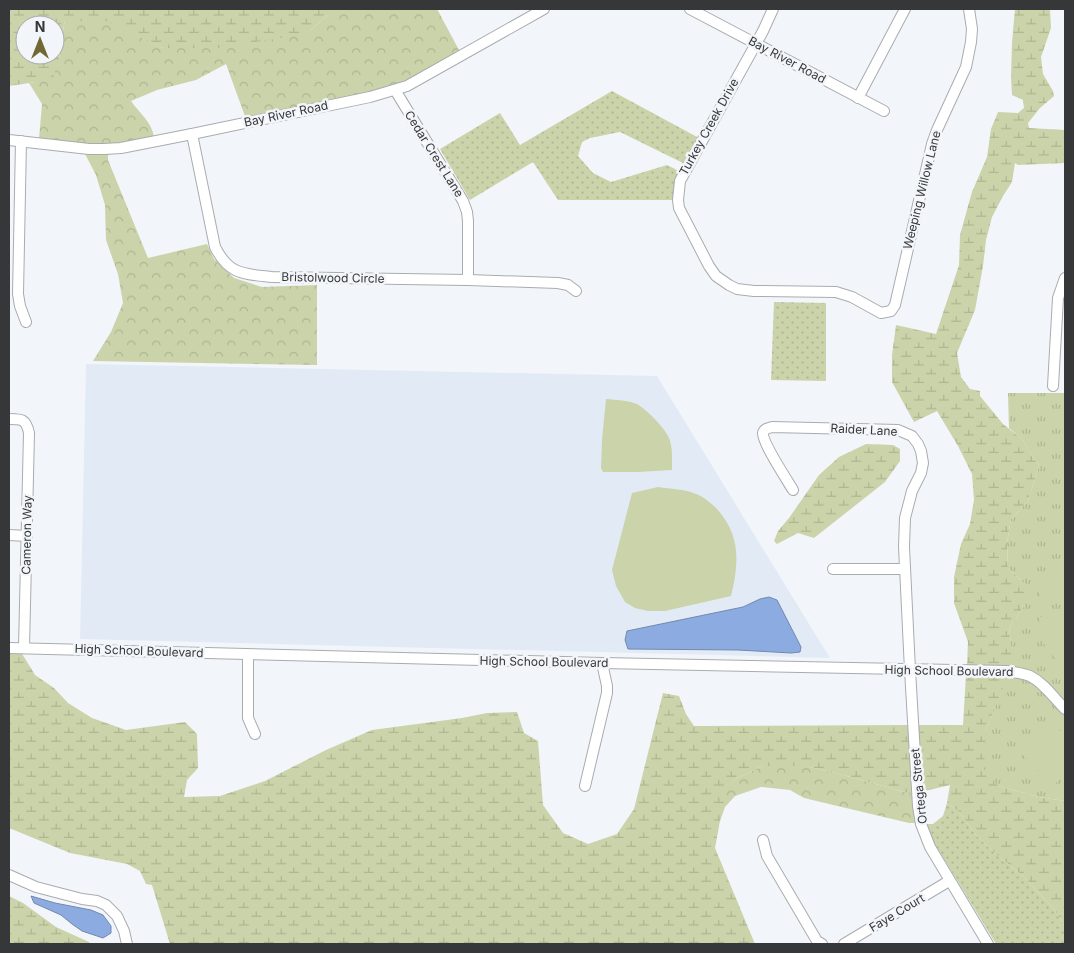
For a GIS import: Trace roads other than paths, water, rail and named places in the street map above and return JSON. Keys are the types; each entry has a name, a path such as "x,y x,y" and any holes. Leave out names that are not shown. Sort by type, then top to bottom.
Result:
{"street":[{"name":"Bay River Road","path":"9,140 104,150 122,148 395,90 407,86 544,9"},
{"name":"Bay River Road","path":"690,9 884,111"},
{"name":"Turkey Creek Drive","path":"773,9 680,181 679,208 709,266 716,276 729,285 754,291 836,292 852,297 881,313 886,313"},
{"path":"858,98 905,9"},
{"name":"Weeping Willow Lane","path":"886,313 895,306 932,144 970,55 972,29 969,9"},
{"name":"Cedar Crest Lane","path":"395,90 463,200 468,221 468,280"},
{"name":"Bristolwood Circle","path":"192,134 215,248 221,259 235,270 244,274 272,277 558,283 568,285 576,290"},
{"path":"21,141 18,294 26,322"},
{"path":"1053,386 1061,312 1058,298 1065,278"},
{"name":"Cameron Way","path":"9,419 19,419 25,422 29,433 24,648"},
{"name":"Raider Lane","path":"793,490 766,444 763,434 767,428 890,429 912,436 918,444 923,463 921,473 912,491 905,518 904,547 910,670"},
{"path":"9,535 27,536"},
{"path":"833,569 905,569"},
{"name":"High School Boulevard","path":"9,648 1006,671 1018,672 1029,676 1040,683 1065,708"},
{"path":"248,655 248,718 255,734"},
{"path":"585,786 607,686 602,663"},
{"name":"Ortega Street","path":"910,670 918,806 921,824 930,847 988,944"},
{"path":"763,840 767,856 817,941 822,944"},
{"path":"9,875 36,887 97,901 106,905 117,916 124,931 127,944"},
{"name":"Faye Court","path":"844,944 950,881"}],"water":[{"path":"769,597 777,600 801,647 800,652 628,649 625,640 627,631 743,607"},
{"path":"31,896 91,910 103,915 111,926 111,933 103,938 82,931 61,915 34,903"}]}
